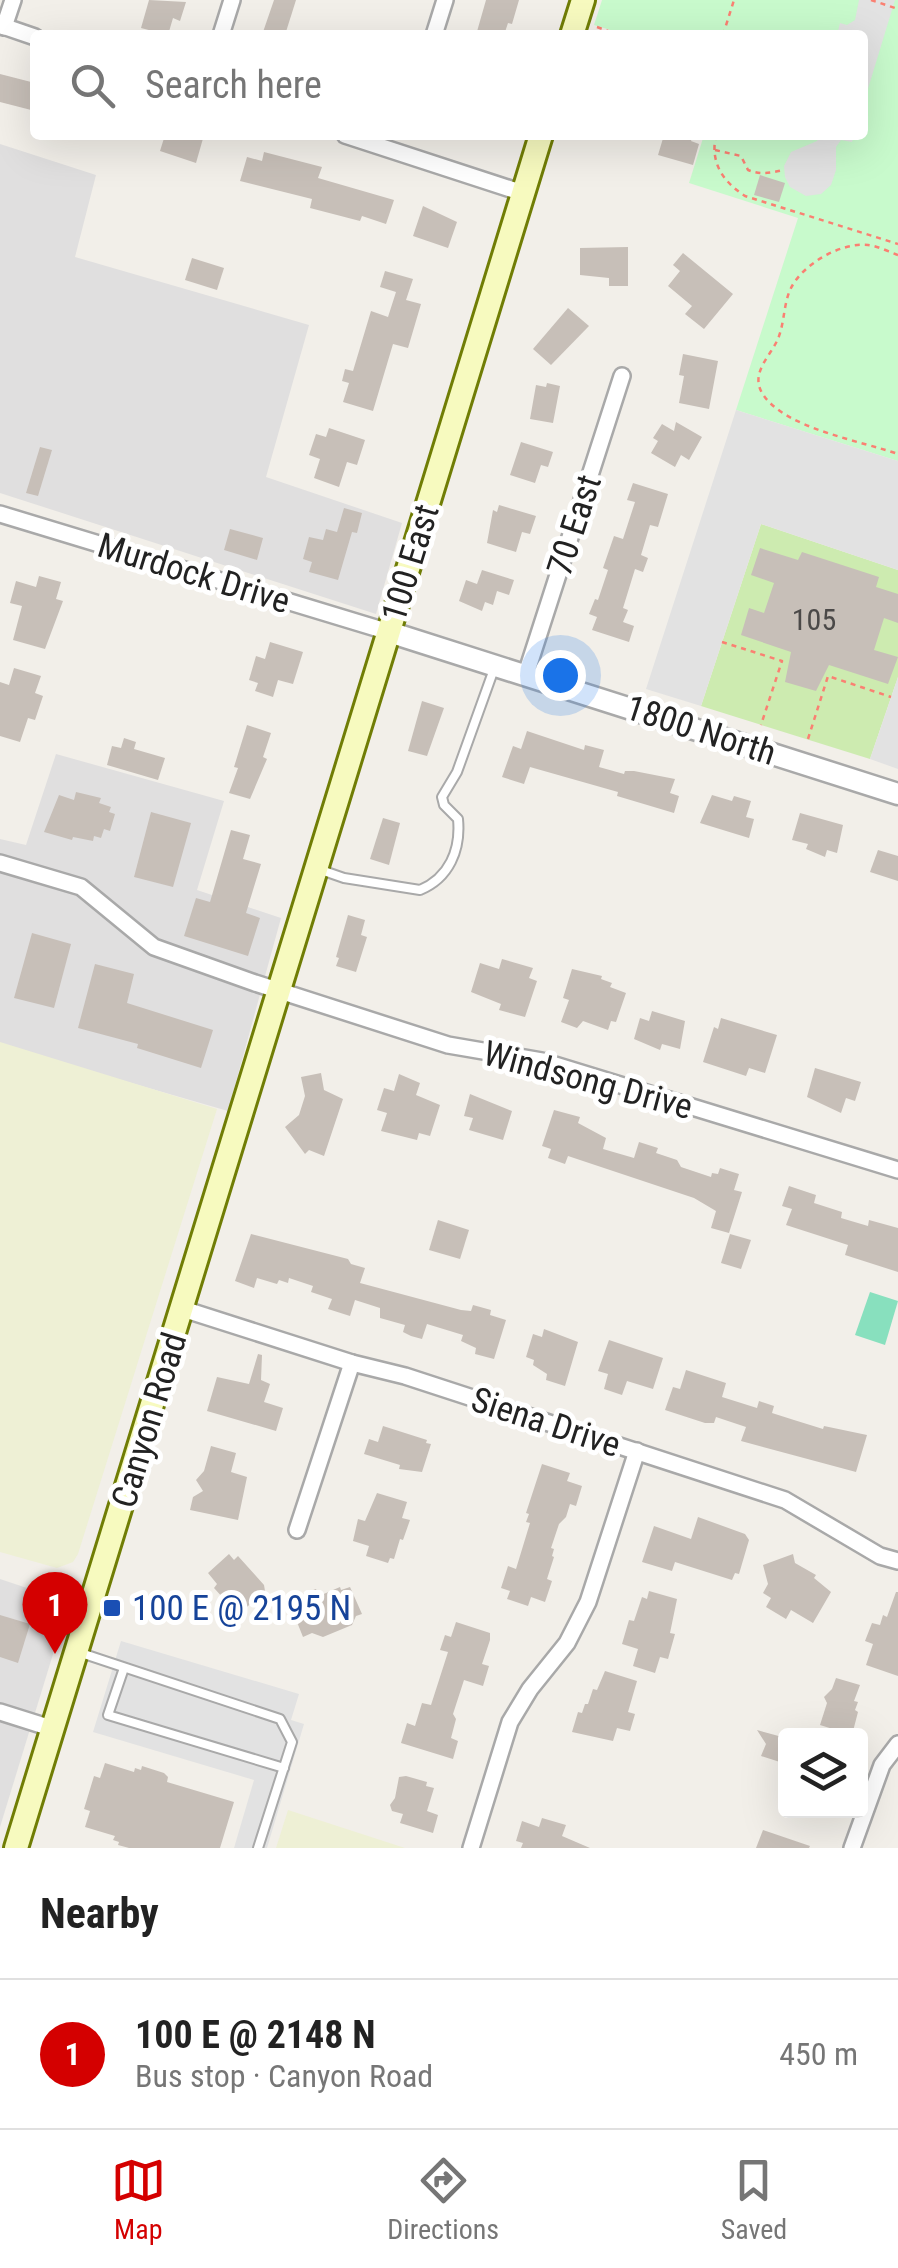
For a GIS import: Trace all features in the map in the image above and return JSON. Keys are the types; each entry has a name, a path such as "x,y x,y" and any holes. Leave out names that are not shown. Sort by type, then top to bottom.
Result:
{"main road":[{"path":"574,30 583,0"},
{"name":"100 East","path":"279,991 539,140"},
{"name":"Canyon Road","path":"16,1848 279,991"}],"street":[{"path":"12,0 2,26 30,35"},
{"path":"223,30 232,0"},
{"path":"435,30 444,0"},
{"path":"400,143 523,193"},
{"name":"70 East","path":"526,674 622,376"},
{"name":"Murdock Drive","path":"0,514 389,632"},
{"name":"1800 North","path":"389,632 898,794"},
{"name":"Windsong Drive","path":"0,863 82,887 154,947 279,991 448,1045 542,1061 898,1170"},
{"name":"Siena Drive","path":"183,1309 352,1363 406,1376 785,1500 880,1556 898,1561"},
{"path":"298,1530 352,1363"},
{"path":"471,1848 510,1722 530,1689 567,1643 588,1602 637,1451"},
{"path":"0,1712 54,1730"},
{"path":"852,1848 882,1765 898,1744"}],"lane":[{"path":"315,868 344,878 420,890 444,876 453,858 459,829 458,819 444,805 442,797 457,772 496,665"},
{"path":"78,1652 280,1718 292,1742 258,1848"},
{"path":"124,1668 108,1715 284,1768"}],"path":[{"path":"725,30 734,0"},
{"path":"871,0 898,9"},
{"path":"596,27 605,30"},
{"path":"715,140 717,167 730,187 744,196 898,244"},
{"path":"713,150 740,156 752,172 783,170"},
{"path":"898,255 868,245 848,247 820,259 798,276 789,292 776,343 758,376 762,395 780,411 806,424 898,454"},
{"path":"722,642 782,660 761,725"},
{"path":"808,739 828,676 891,697"}],"shaded area":[{"path":"859,0 895,0 868,89 868,30 838,30 840,23 847,25 855,20"},
{"path":"841,140 836,147 836,170 831,185 821,194 806,196 790,187 784,166 791,152 817,141"},
{"path":"0,144 96,175 75,257 309,325 266,477 402,523 376,614 0,493"},
{"path":"736,410 898,461 898,570 761,524 701,706 646,689"},
{"path":"898,677 898,769 870,759"},
{"path":"56,754 224,801 197,890 281,918 228,1111 0,1045 0,839 26,845"},
{"path":"0,1579 69,1602 0,1827"},
{"path":"121,1641 299,1694 291,1720 304,1724 267,1848 234,1848 254,1780 93,1732"}],"green space":[{"path":"602,0 898,0 898,461 736,410 798,218 689,183 702,140 868,140 868,30 610,30 594,25"},
{"path":"761,524 898,570 898,677 870,759 701,706"},
{"path":"0,1042 217,1109 78,1554 73,1562 57,1568 0,1552"},
{"path":"870,1292 898,1301 885,1345 855,1335"},
{"path":"288,1810 405,1848 276,1848"}],"building":[{"path":"149,0 186,2 180,21 173,18 169,30 141,28"},
{"path":"274,0 296,0 287,30 264,30"},
{"path":"486,0 519,0 512,24 508,23 506,30 477,30"},
{"path":"0,74 30,82 30,110 0,102"},
{"path":"163,140 203,140 196,163 160,151"},
{"path":"662,140 691,140 699,144 693,165 658,155"},
{"path":"264,152 322,167 318,178 394,200 386,224 310,208 312,199 240,181 247,157 262,161"},
{"path":"760,175 785,183 779,202 754,195"},
{"path":"423,206 457,222 448,248 413,236"},
{"path":"628,247 628,286 609,286 609,278 580,275 580,248"},
{"path":"683,253 733,294 704,329 685,314 692,306 668,286 680,271 673,265"},
{"path":"192,258 224,268 217,290 185,280"},
{"path":"385,271 413,279 406,300 421,304 408,348 393,344 373,411 343,402 349,383 342,381 345,369 353,371 371,311 388,317 396,292 380,287"},
{"path":"568,308 589,326 551,365 533,349"},
{"path":"683,354 718,361 709,409 679,403"},
{"path":"547,383 560,386 553,423 530,419 536,385 546,387"},
{"path":"676,422 702,437 689,460 681,455 675,467 651,453 658,441 653,438 662,424 674,431"},
{"path":"329,428 365,440 357,465 347,462 339,487 314,478 320,459 309,455 316,434 326,437"},
{"path":"521,442 553,452 548,467 541,465 535,483 510,475"},
{"path":"40,447 52,450 38,496 26,493"},
{"path":"633,483 668,494 658,527 650,525 641,555 648,558 643,572 635,569 623,608 628,610 623,622 634,626 629,642 592,630 597,617 589,614 608,570 603,568 614,536 623,539 635,502 627,500"},
{"path":"499,505 536,516 530,534 522,532 516,552 487,543 493,510 497,512"},
{"path":"344,508 362,513 357,533 352,532 338,580 309,572 312,562 303,559 309,537 323,540 326,529 337,532"},
{"path":"230,529 263,538 257,560 224,550"},
{"path":"760,548 798,560 802,552 879,577 876,587 898,594 898,623 884,618 874,650 898,657 888,684 829,665 816,691 785,682 791,652 741,635 749,608 764,613 774,583 751,575"},
{"path":"482,570 514,580 509,595 497,591 493,605 485,602 482,611 459,601 466,580 477,584"},
{"path":"39,576 61,582 56,599 63,601 45,649 13,640 22,606 10,603 16,581 36,587"},
{"path":"270,642 303,652 293,684 278,680 273,697 255,691 258,683 249,680 256,656 265,659"},
{"path":"14,668 41,676 35,693 43,696 35,720 28,718 20,742 0,736 0,682 9,685"},
{"path":"422,701 444,708 427,756 408,751"},
{"path":"247,725 271,733 263,757 267,759 250,799 229,793"},
{"path":"527,731 584,750 585,745 604,750 599,767 624,774 634,771 675,779 670,793 679,796 674,813 530,767 524,784 502,777 513,746 521,749"},
{"path":"124,738 136,742 134,749 165,758 158,780 107,765 112,746 121,748"},
{"path":"76,792 101,798 99,803 111,807 109,812 115,814 110,831 104,829 101,838 72,840 44,832 59,795 74,800"},
{"path":"712,795 751,801 746,817 754,819 749,838 700,823"},
{"path":"151,812 191,823 173,887 134,877"},
{"path":"800,813 843,825 837,853 827,850 825,857 806,849 808,844 792,840"},
{"path":"383,818 400,823 389,865 370,859"},
{"path":"231,830 250,835 243,859 261,864 246,913 260,918 248,956 184,936 196,898 210,902"},
{"path":"878,850 898,856 898,881 870,872"},
{"path":"348,915 365,920 361,935 367,937 356,972 336,966"},
{"path":"32,933 71,944 54,1008 14,998"},
{"path":"502,959 533,968 529,978 537,981 525,1017 499,1010 501,1004 471,992 480,963 499,969"},
{"path":"95,964 134,974 127,1003 213,1030 201,1068 137,1048 138,1044 78,1028"},
{"path":"572,969 602,976 601,979 612,983 610,987 626,993 616,1022 611,1021 608,1030 583,1021 577,1028 561,1022 569,1000 563,998"},
{"path":"652,1011 685,1021 680,1049 662,1044 660,1050 634,1039 640,1018 649,1021"},
{"path":"721,1018 777,1035 765,1073 749,1068 746,1076 703,1062 714,1027 718,1029"},
{"path":"815,1068 861,1082 855,1101 846,1098 841,1113 807,1097"},
{"path":"321,1073 324,1090 343,1099 324,1156 309,1150 305,1154 285,1127 299,1115 305,1096 301,1077"},
{"path":"399,1074 420,1083 416,1095 440,1105 430,1136 419,1133 417,1140 381,1131 387,1113 377,1110 384,1088 394,1091"},
{"path":"470,1094 512,1111 503,1140 469,1130 473,1118 464,1116"},
{"path":"554,1110 580,1117 578,1123 606,1138 603,1149 634,1158 639,1142 658,1148 656,1153 677,1160 681,1167 711,1177 720,1168 739,1174 734,1190 742,1192 729,1233 711,1228 716,1211 694,1198 568,1156 565,1164 548,1158 551,1149 542,1146"},
{"path":"789,1186 816,1195 814,1203 842,1212 841,1218 868,1226 869,1220 898,1228 898,1272 845,1255 848,1245 786,1225 792,1209 782,1206"},
{"path":"438,1220 469,1230 460,1259 429,1250"},
{"path":"251,1234 348,1259 351,1264 365,1268 360,1283 461,1310 471,1311 473,1305 491,1310 490,1315 506,1320 494,1359 475,1354 476,1348 461,1341 463,1335 427,1324 422,1339 411,1336 403,1332 405,1325 380,1318 380,1308 355,1300 350,1316 328,1309 332,1299 311,1292 313,1286 289,1278 288,1283 279,1280 277,1284 257,1278 254,1288 235,1281"},
{"path":"730,1234 751,1240 741,1269 721,1263"},
{"path":"544,1329 578,1342 565,1386 546,1380 547,1374 526,1357 533,1334 542,1337"},
{"path":"609,1340 663,1358 653,1389 627,1381 622,1395 604,1389 608,1374 598,1371"},
{"path":"258,1354 262,1355 261,1380 270,1384 264,1402 283,1408 276,1431 207,1411 217,1377 249,1384"},
{"path":"686,1370 726,1383 722,1397 757,1408 759,1401 774,1406 772,1413 794,1420 867,1435 856,1472 741,1441 746,1427 716,1417 714,1423 705,1423 665,1410 673,1387 680,1389"},
{"path":"383,1426 431,1444 422,1472 399,1469 400,1465 364,1454 369,1439 378,1442"},
{"path":"211,1446 236,1453 231,1472 247,1477 238,1520 190,1510 193,1497 203,1491 196,1480 204,1471"},
{"path":"542,1464 570,1473 567,1481 582,1486 576,1506 570,1504 559,1524 551,1548 554,1557 547,1579 552,1581 545,1602 531,1597 528,1606 507,1599 510,1591 501,1588 508,1566 516,1569 530,1523 526,1522 526,1513"},
{"path":"377,1493 407,1502 402,1518 410,1520 394,1559 390,1558 388,1563 366,1556 369,1546 353,1541 358,1519 365,1521"},
{"path":"698,1517 745,1534 749,1540 739,1574 735,1573 732,1580 675,1562 672,1571 642,1562 654,1526 691,1539"},
{"path":"229,1554 234,1560 238,1556 265,1591 232,1620 218,1604 224,1599 208,1573"},
{"path":"793,1554 795,1563 816,1575 814,1578 831,1592 813,1623 791,1610 786,1619 766,1607 771,1598 763,1593 768,1584 763,1565"},
{"path":"350,1587 362,1614 356,1616 352,1625 323,1637 312,1633 303,1637 295,1617 304,1613 297,1596 316,1589 319,1596"},
{"path":"649,1591 677,1599 670,1633 675,1634 668,1659 660,1657 655,1673 633,1666 638,1649 622,1644 629,1620 634,1621 642,1597 647,1599"},
{"path":"896,1592 898,1676 866,1665 873,1644 865,1641 872,1623 880,1625 883,1615 887,1617"},
{"path":"0,1615 30,1624 18,1663 0,1657"},
{"path":"456,1622 490,1633 490,1640 482,1664 489,1666 483,1686 464,1680 453,1714 456,1719 451,1738 458,1741 453,1759 401,1743 407,1723 415,1726 422,1703 431,1705 448,1652 440,1650 445,1635 451,1637"},
{"path":"605,1671 637,1681 628,1712 635,1714 630,1731 617,1728 613,1741 572,1732 578,1712 582,1713 588,1704"},
{"path":"836,1678 860,1685 854,1701 858,1702 858,1712 854,1728 820,1725 827,1703 824,1697"},
{"path":"757,1730 778,1736 778,1761 761,1756 766,1744"},
{"path":"105,1763 134,1772 142,1766 164,1773 167,1782 234,1802 220,1848 129,1848 118,1845 113,1840 115,1836 85,1827 90,1811 84,1809 94,1776 100,1778"},
{"path":"406,1776 434,1788 427,1811 438,1815 433,1833 400,1823 403,1814 392,1811 390,1805 399,1777"},
{"path":"542,1818 566,1825 562,1836 590,1848 521,1848 523,1843 516,1841 522,1821 539,1827"},
{"path":"763,1830 810,1846 756,1848"}],"place":[{"name":"100 E @ 2195 N","path":"112,1608"},
{"name":"100 E @ 2148 N","path":"55,1654"}]}
